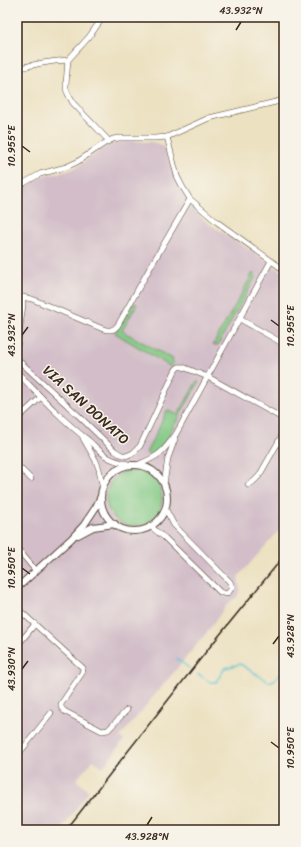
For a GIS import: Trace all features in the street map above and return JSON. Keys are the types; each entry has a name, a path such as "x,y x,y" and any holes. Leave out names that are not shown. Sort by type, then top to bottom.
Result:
{"street":[{"path":"103,17 89,37 68,60 66,89 77,107 108,141"},
{"path":"17,68 68,60"},
{"path":"17,187 40,174 66,167 77,162 108,141 119,138 167,137 209,118 284,100"},
{"path":"167,137 179,182 190,199 217,222 284,270"},
{"path":"20,295 103,329 109,331 114,329 118,325 150,266 190,199"},
{"path":"17,588 71,539 84,525 96,506 107,480 113,473 123,467 135,465 156,456 167,446 176,434 271,261"},
{"path":"17,348 23,305 20,295"},
{"path":"240,319 284,344"},
{"name":"VIA SAN DONATO","path":"17,359 115,451 126,456 133,453 140,446 177,367 183,367 208,377"},
{"path":"17,372 41,397 102,453 111,459 122,463 145,467 153,471 159,477 164,484 167,497 165,508 160,518 150,526 140,530 123,528 110,520 105,512 102,502 103,492 98,465 83,437"},
{"path":"208,377 284,418"},
{"path":"17,419 41,397"},
{"path":"248,485 256,480 261,473 284,432"},
{"path":"164,484 168,458 176,434"},
{"path":"17,465 31,479"},
{"path":"150,526 166,538 220,592 226,594 231,591 232,587 230,582 174,525 165,508"},
{"path":"71,539 93,527 115,524"},
{"path":"17,548 36,571"},
{"path":"17,608 84,669 61,704 64,711 102,731 108,730 127,710"},
{"path":"17,646 34,624"},
{"path":"17,756 51,713"}],"shaded area":[{"path":"133,141 151,142 163,146 183,193 202,218 284,273 284,525 238,577 240,589 237,597 228,603 208,631 120,737 124,740 103,767 93,760 76,780 89,791 61,830 17,830 17,193 42,176 68,171 77,167 111,144"}],"green space":[{"path":"253,273 256,276 218,345 213,345"},
{"path":"134,303 137,304 122,331 173,359 171,367 115,333"},
{"path":"197,381 199,382 164,442 159,449 149,455 146,453 167,410 178,415"},
{"path":"134,470 145,472 154,478 160,487 162,498 160,509 154,518 145,524 134,526 123,524 114,518 108,509 106,498 108,487 114,478 123,472"}],"waterway":[{"path":"177,659 189,668"},
{"path":"198,674 210,682 216,682 225,668 240,664 269,682 274,680 284,670"}],"railway":[{"path":"66,830 209,648 284,556"}]}
